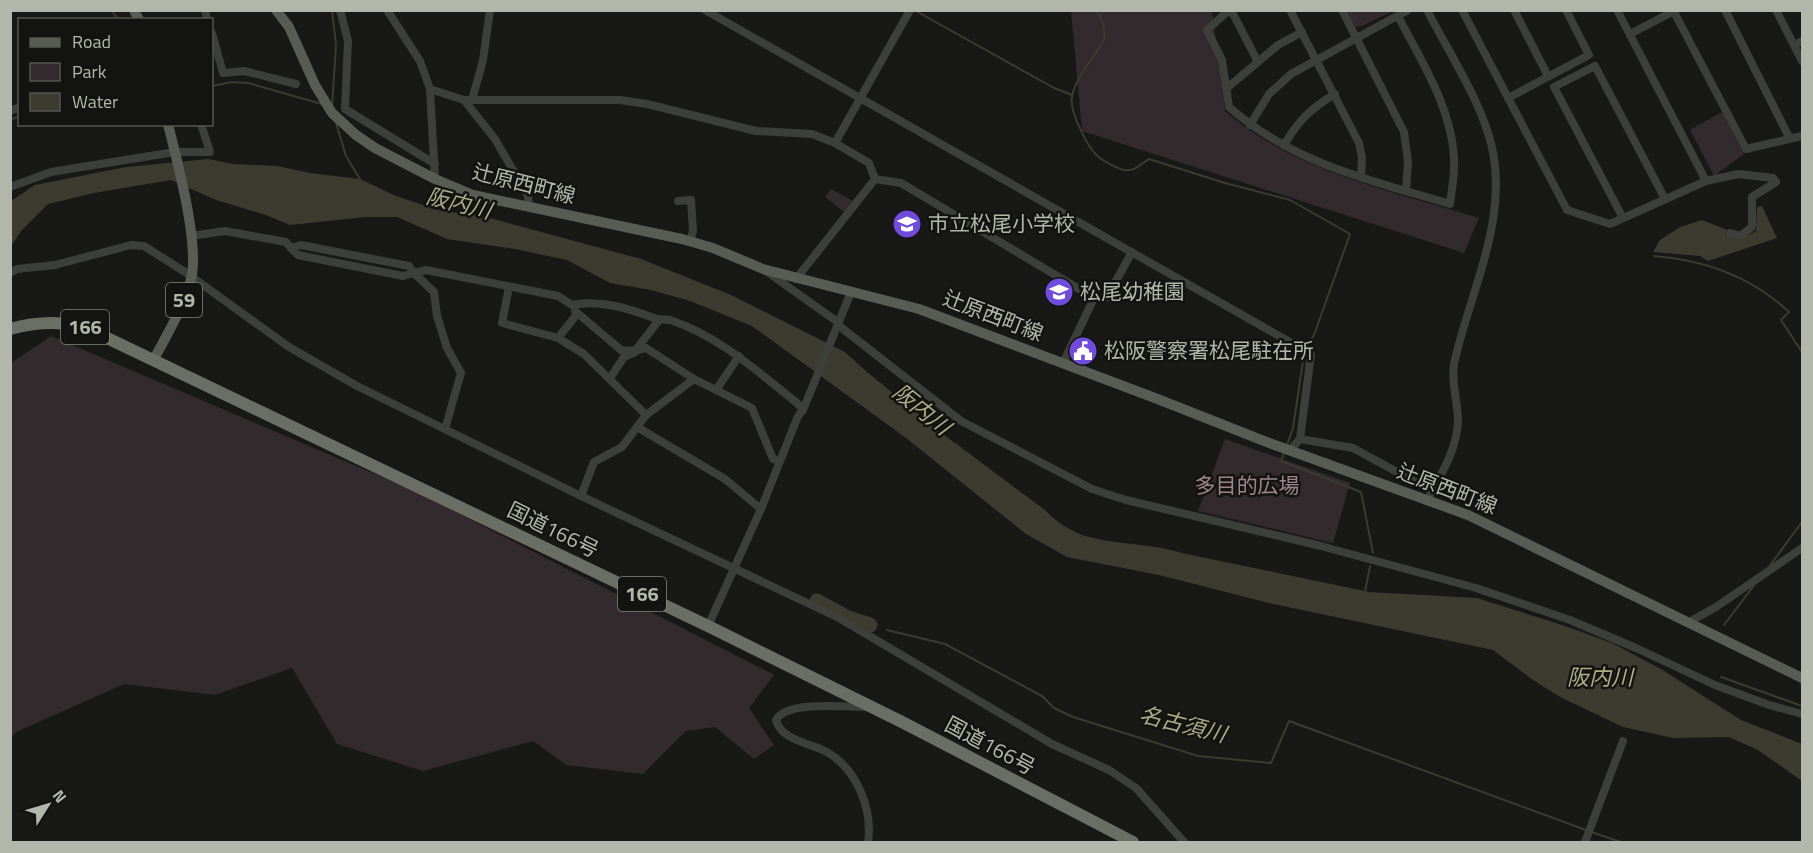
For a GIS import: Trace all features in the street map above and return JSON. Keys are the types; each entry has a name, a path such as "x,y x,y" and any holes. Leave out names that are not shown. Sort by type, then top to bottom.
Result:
{"highway":[{"name":"国道166号","path":"10,329 45,322 62,322 82,326 708,626 871,707 1128,841"}],"main road":[{"name":"辻原西町線","path":"276,10 290,27 315,85 332,113 356,135 375,148 435,179 473,195 690,242 713,248 763,269 796,279 919,309 1286,449 1430,496 1803,678"},
{"name":"59","path":"154,359 183,304 192,277 191,236 168,126"}],"street":[{"path":"340,10 348,41 345,109 435,164"},
{"path":"387,10 420,60 430,89 435,179"},
{"path":"468,100 483,60 490,10"},
{"path":"705,10 1311,354 1300,439"},
{"path":"834,143 910,10"},
{"path":"1258,62 1230,10 1207,30 1222,60 1229,107 1250,125 1303,156 1361,177 1450,204 1455,159 1451,133 1442,102 1398,16"},
{"path":"1290,10 1359,142 1362,158 1361,177"},
{"path":"1342,10 1404,132 1408,161 1406,191"},
{"path":"1250,125 1266,98 1296,70 1408,10"},
{"path":"1286,449 1300,439 1353,448 1430,496 1457,435 1458,418 1452,378 1454,364 1492,225 1497,187 1493,152 1484,122 1427,10"},
{"path":"1462,10 1567,210 1610,224 1706,181 1738,174 1770,177 1776,182 1752,197 1752,227 1740,236 1730,233"},
{"path":"1514,10 1548,76"},
{"path":"1508,98 1589,55 1566,10"},
{"path":"1617,10 1706,181"},
{"path":"1725,10 1790,139"},
{"path":"1776,10 1798,43 1803,61"},
{"path":"1630,34 1674,11 1746,149 1803,136"},
{"path":"1227,88 1278,45 1302,32"},
{"path":"213,36 224,73 244,71 296,84"},
{"path":"1623,218 1554,87 1594,66 1665,199"},
{"path":"430,89 468,100 620,100 647,104 756,130 812,134 834,143 869,163 875,178"},
{"path":"1284,145 1303,116 1335,94"},
{"path":"468,100 495,139 528,196 529,207"},
{"path":"10,187 51,172 175,152 210,152 202,126"},
{"path":"796,279 875,178"},
{"path":"875,178 903,184 1094,298 1064,363"},
{"path":"678,201 691,200 693,231 690,242"},
{"path":"191,236 225,231 286,242 291,248 301,245 409,266 434,292 437,316 447,348 461,374 445,429"},
{"path":"10,273 17,269 55,265 130,245 144,246 192,277 289,347 357,386 734,570 839,618 860,633 1052,744 1121,777 1136,788 1184,843"},
{"path":"1107,297 1132,252"},
{"path":"763,269 961,421 1092,489 1146,505 1317,545 1476,588 1570,620 1714,685 1769,705 1803,714"},
{"path":"414,273 426,270 558,296 572,305 577,314 621,350 635,351"},
{"path":"508,287 502,323 558,338 584,354 646,414"},
{"path":"708,626 761,509 851,292"},
{"path":"572,305 587,302 619,307 651,315 659,320 668,319 708,337 738,356 803,410"},
{"path":"558,338 577,314"},
{"path":"635,351 659,320"},
{"path":"610,378 624,357 646,348 694,379 752,408 773,459 779,461"},
{"path":"716,390 738,356"},
{"path":"581,496 594,462 622,447 646,414 694,379"},
{"path":"637,428 725,479 761,509"},
{"path":"1689,622 1716,607 1803,548"},
{"path":"868,843 869,830 865,805 851,774 835,758 781,731 776,720 786,711 800,708 871,707"},
{"path":"1588,835 1623,741"}],"green space":[{"path":"1346,10 1393,11 1355,27"},
{"path":"1071,11 1212,11 1225,111 1252,132 1313,165 1379,188 1479,218 1464,253 1082,131"},
{"path":"1722,112 1744,154 1714,176 1690,130"},
{"path":"831,189 853,201 844,212 825,197"},
{"path":"51,336 415,491 774,675 749,708 774,745 754,759 715,727 686,731 643,774 566,765 533,741 423,771 337,744 292,668 215,695 124,684 16,732 11,738 11,363"},
{"name":"多目的広場","path":"1225,439 1350,483 1333,543 1198,511"}],"water":[{"name":"阪内川","path":"208,159 233,164 277,166 310,173 360,179 396,196 438,210 486,217 641,259 731,295 845,352 943,434 1060,523 1077,533 1100,540 1158,547 1369,592 1477,598 1565,626 1612,643 1661,669 1741,720 1802,744 1802,781 1758,750 1729,737 1673,738 1623,727 1560,697 1493,650 1269,603 1159,575 1067,557 1026,534 906,438 752,326 690,301 651,290 610,283 567,260 515,249 447,239 397,217 366,217 290,225 216,200 171,180 94,193 48,204 21,231 11,246 11,201 35,185 126,167"},
{"path":"1762,206 1777,238 1708,261 1700,256 1653,252 1660,240 1680,227 1702,220 1727,230 1725,234 1739,240 1756,231 1757,207"}],"waterway":[{"path":"111,10 117,18"},
{"path":"332,10 336,45 332,106"},
{"path":"914,10 1054,88 1072,95"},
{"path":"1096,10 1105,32 1104,40 1077,81 1072,97 1076,120 1095,154 1122,169 1135,168 1149,159 1225,183 1290,200 1350,234 1314,335 1306,348"},
{"path":"213,86 232,82 248,83 322,104"},
{"path":"10,120 18,117"},
{"path":"336,123 346,156 361,181"},
{"path":"1654,256 1709,266 1759,289 1789,312 1781,320 1802,352"},
{"path":"1287,445 1293,428 1304,354"},
{"path":"1284,453 1281,461 1361,492 1373,553"},
{"path":"1768,568 1802,522"},
{"path":"1365,592 1370,566"},
{"path":"1724,625 1755,584"},
{"name":"名古須川","path":"817,601 848,618 870,625"},
{"name":"名古須川","path":"887,630 945,644 1042,696 1054,708 1073,717 1198,756 1271,763 1289,721 1586,830"},
{"path":"1721,677 1802,706"},
{"name":"名古須川","path":"1591,832 1621,842"}],"place":[{"name":"市立松尾小学校","path":"907,224"},
{"name":"松尾幼稚園","path":"1059,292"},
{"name":"松阪警察署松尾駐在所","path":"1083,351"}]}
